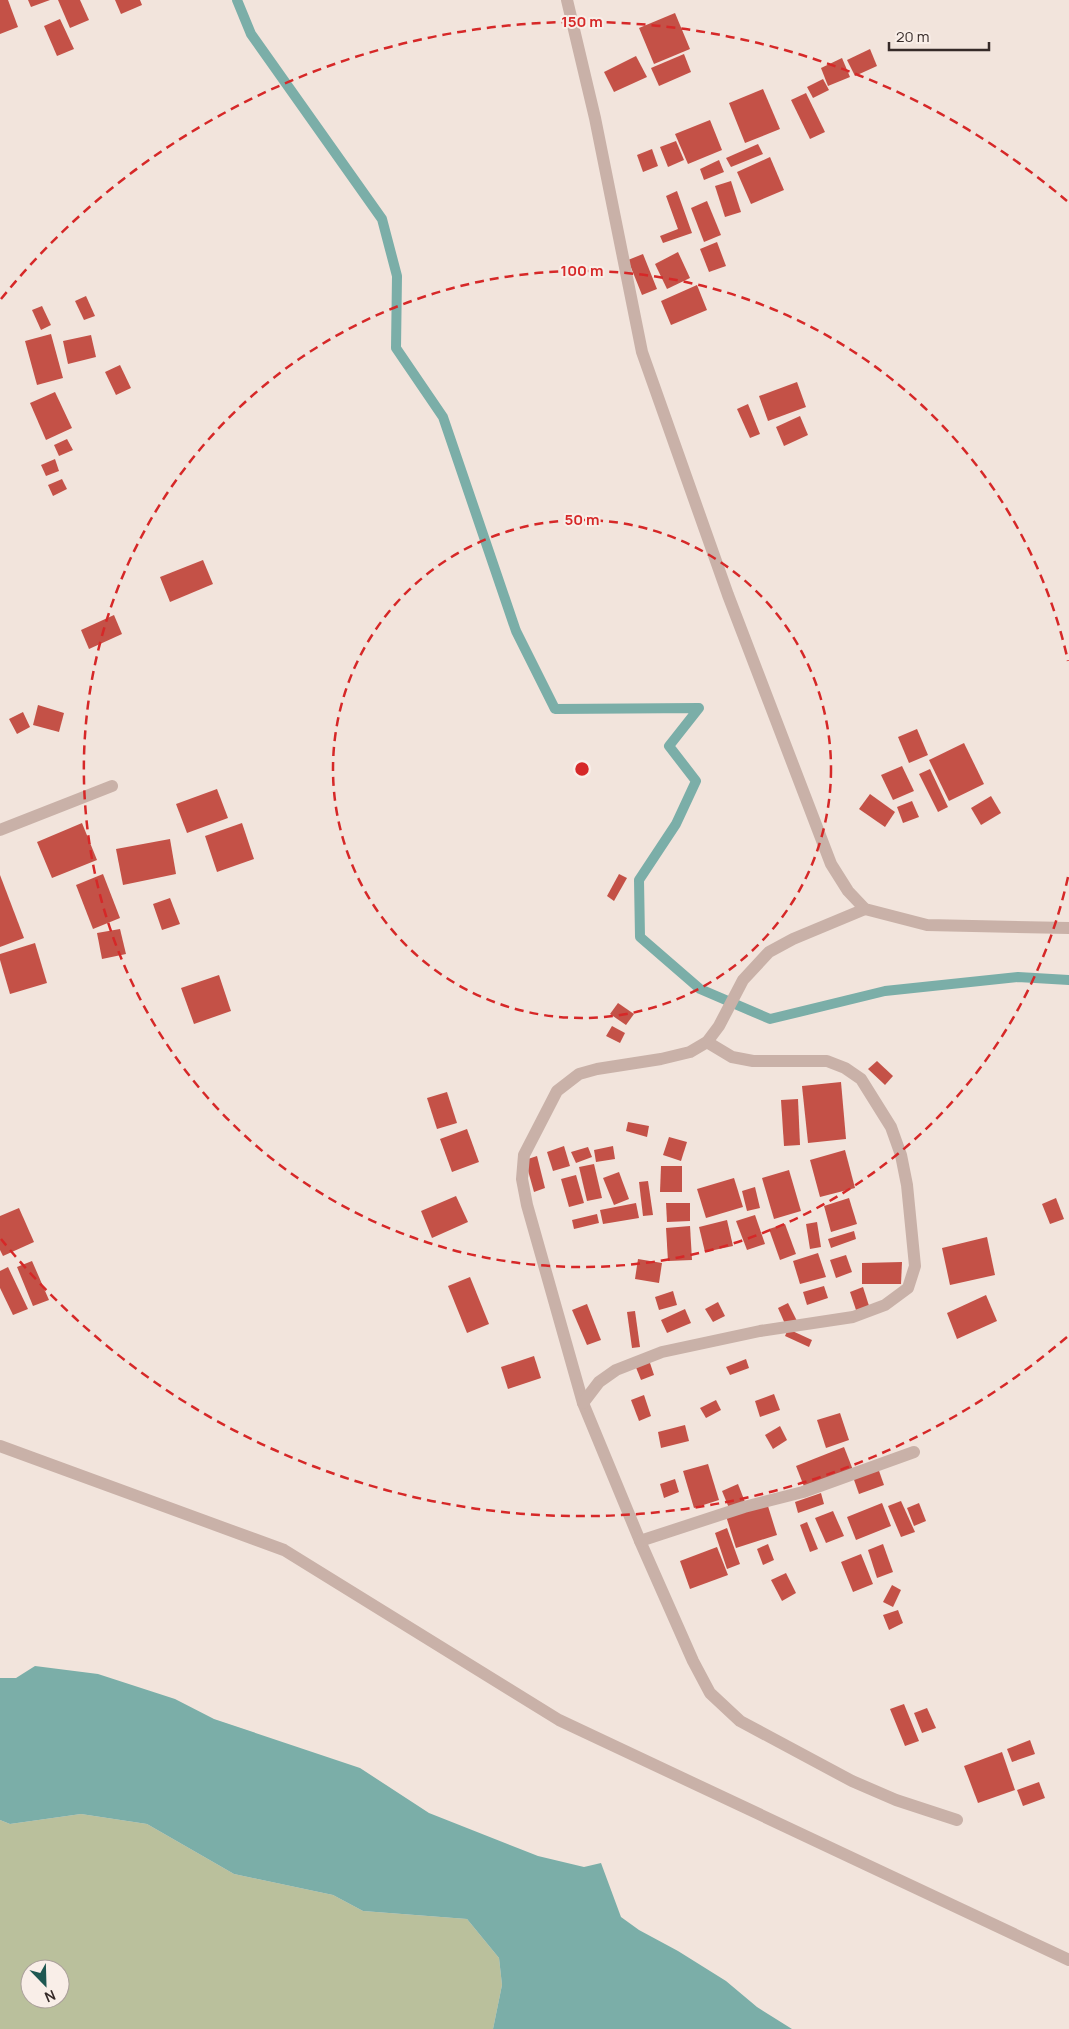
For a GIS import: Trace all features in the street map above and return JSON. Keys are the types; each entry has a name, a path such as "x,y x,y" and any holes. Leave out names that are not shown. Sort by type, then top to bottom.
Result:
{"street":[{"path":"567,0 595,118 642,352 728,595 831,864 848,891 865,909 927,925 1069,928"},
{"path":"0,830 112,786"},
{"path":"865,909 793,939 769,952 744,980 719,1026 707,1042 690,1052 579,1074 557,1091 524,1155 522,1178 526,1205 584,1403 640,1540 693,1660 710,1693 740,1721 852,1781 896,1800 957,1820"},
{"path":"584,1403 599,1382 616,1370 662,1352 760,1331 853,1317 885,1306 908,1288 915,1266 907,1185 901,1155 891,1127 861,1079 845,1068 827,1061 753,1060 732,1057 707,1042"},
{"path":"0,1446 284,1550 559,1720 1069,1960"},
{"path":"640,1540 744,1507 803,1492 914,1452"}],"green space":[{"path":"81,1814 147,1824 234,1874 333,1895 363,1911 467,1919 499,1958 502,1985 493,2029 0,2029 0,1820 10,1824"}],"water":[{"path":"35,1666 98,1674 175,1699 214,1719 360,1768 429,1813 538,1856 584,1867 601,1863 621,1917 639,1930 678,1951 726,1981 757,2007 792,2029 493,2029 502,1985 499,1958 467,1919 363,1911 333,1895 234,1874 147,1824 81,1814 10,1824 0,1820 0,1678 16,1678"}],"building":[{"path":"0,0 8,0 18,27 0,34"},
{"path":"28,0 50,0 31,7"},
{"path":"58,0 80,0 89,20 70,28"},
{"path":"115,0 140,0 142,5 121,14"},
{"path":"675,13 690,49 654,64 639,28"},
{"path":"60,19 74,49 57,56 44,26"},
{"path":"870,49 877,66 855,76 847,60"},
{"path":"684,54 691,72 659,86 651,68"},
{"path":"636,56 647,77 614,92 604,72"},
{"path":"842,58 850,77 828,86 821,68"},
{"path":"823,79 829,90 813,98 807,87"},
{"path":"763,89 780,129 745,143 729,103"},
{"path":"806,93 825,132 810,139 791,100"},
{"path":"710,120 722,150 688,164 675,134"},
{"path":"676,141 684,160 668,167 660,147"},
{"path":"758,144 763,154 731,167 726,158"},
{"path":"652,149 658,166 643,172 637,155"},
{"path":"770,157 784,190 751,204 737,172"},
{"path":"719,160 724,172 704,180 700,169"},
{"path":"731,181 741,212 725,217 715,186"},
{"path":"677,191 692,233 663,243 660,236 678,229 666,196"},
{"path":"707,201 721,235 704,242 691,208"},
{"path":"717,242 726,266 709,272 700,249"},
{"path":"678,252 690,278 667,289 655,264"},
{"path":"643,254 657,289 642,295 628,260"},
{"path":"697,285 707,310 671,325 661,301"},
{"path":"86,296 95,316 84,320 75,301"},
{"path":"42,306 51,325 41,330 32,310"},
{"path":"51,334 63,378 37,385 25,341"},
{"path":"91,335 96,357 68,364 63,341"},
{"path":"120,365 131,388 116,395 105,372"},
{"path":"797,382 806,407 768,421 759,396"},
{"path":"55,392 72,428 46,440 30,403"},
{"path":"748,404 760,434 750,438 737,409"},
{"path":"800,416 808,435 784,446 776,427"},
{"path":"67,439 73,450 59,456 54,445"},
{"path":"55,459 59,471 46,476 41,465"},
{"path":"62,479 67,489 53,496 48,485"},
{"path":"203,560 213,584 170,602 160,577"},
{"path":"114,615 122,634 89,649 81,630"},
{"path":"38,705 64,713 59,732 33,725"},
{"path":"23,712 30,727 17,734 9,719"},
{"path":"917,729 928,755 909,763 898,737"},
{"path":"964,743 984,784 949,801 929,760"},
{"path":"902,766 914,791 893,800 881,775"},
{"path":"930,769 948,807 938,812 919,774"},
{"path":"217,789 228,818 187,833 176,804"},
{"path":"870,794 895,812 885,827 859,809"},
{"path":"991,796 1001,813 981,825 971,808"},
{"path":"912,801 919,817 903,823 897,807"},
{"path":"82,823 97,860 52,878 37,842"},
{"path":"242,823 254,859 217,872 205,836"},
{"path":"170,839 176,874 123,885 116,849"},
{"path":"103,874 120,918 93,929 76,885"},
{"path":"619,874 627,878 614,901 607,896"},
{"path":"0,875 24,938 0,947"},
{"path":"170,898 180,924 162,930 153,904"},
{"path":"120,929 126,954 102,959 97,933"},
{"path":"35,943 47,983 10,994 0,954"},
{"path":"219,975 231,1011 194,1024 181,988"},
{"path":"618,1003 634,1014 626,1025 610,1014"},
{"path":"612,1026 625,1033 620,1043 606,1036"},
{"path":"877,1061 893,1076 885,1085 868,1069"},
{"path":"841,1082 846,1139 808,1143 802,1086"},
{"path":"447,1092 457,1123 437,1129 427,1098"},
{"path":"798,1099 800,1145 784,1146 781,1100"},
{"path":"628,1122 649,1126 647,1137 626,1131"},
{"path":"467,1129 479,1162 452,1172 440,1139"},
{"path":"669,1137 687,1142 681,1161 663,1155"},
{"path":"564,1146 570,1166 553,1171 547,1152"},
{"path":"613,1146 615,1159 596,1162 594,1150"},
{"path":"588,1147 592,1157 576,1163 571,1152"},
{"path":"845,1150 855,1188 820,1197 810,1160"},
{"path":"537,1156 545,1188 534,1192 525,1160"},
{"path":"594,1164 602,1198 587,1201 579,1167"},
{"path":"661,1166 682,1166 682,1192 660,1192"},
{"path":"789,1170 801,1211 774,1219 762,1178"},
{"path":"619,1172 629,1199 614,1205 603,1178"},
{"path":"576,1175 584,1203 569,1207 561,1179"},
{"path":"734,1178 743,1207 706,1218 697,1189"},
{"path":"648,1181 653,1215 643,1216 639,1182"},
{"path":"755,1187 760,1208 747,1211 742,1191"},
{"path":"456,1196 468,1222 432,1238 421,1211"},
{"path":"849,1198 857,1224 831,1232 824,1206"},
{"path":"1056,1198 1064,1219 1050,1224 1042,1204"},
{"path":"636,1203 639,1218 603,1224 600,1210"},
{"path":"666,1203 690,1203 690,1221 667,1222"},
{"path":"19,1208 34,1242 3,1256 0,1250 0,1216"},
{"path":"597,1214 599,1223 574,1229 572,1220"},
{"path":"755,1215 765,1244 747,1250 736,1221"},
{"path":"727,1220 733,1246 705,1252 699,1227"},
{"path":"817,1222 821,1247 810,1249 806,1224"},
{"path":"785,1224 796,1254 780,1260 769,1229"},
{"path":"690,1226 692,1260 668,1261 666,1228"},
{"path":"854,1231 856,1239 831,1248 828,1239"},
{"path":"987,1237 995,1275 950,1285 942,1248"},
{"path":"818,1253 826,1277 800,1284 793,1261"},
{"path":"846,1255 852,1272 836,1278 830,1260"},
{"path":"638,1259 662,1263 659,1283 635,1279"},
{"path":"32,1261 49,1300 33,1306 17,1267"},
{"path":"902,1262 901,1284 862,1284 862,1263"},
{"path":"8,1267 28,1309 13,1315 0,1288 0,1271"},
{"path":"470,1277 489,1324 467,1333 448,1286"},
{"path":"824,1286 828,1298 807,1305 803,1292"},
{"path":"863,1287 870,1309 857,1313 850,1292"},
{"path":"673,1291 677,1305 659,1310 655,1297"},
{"path":"986,1295 997,1321 957,1339 947,1313"},
{"path":"718,1302 725,1316 713,1322 705,1309"},
{"path":"788,1303 797,1321 786,1326 778,1308"},
{"path":"587,1304 601,1340 587,1345 572,1310"},
{"path":"685,1309 691,1323 667,1333 661,1320"},
{"path":"635,1311 640,1347 632,1348 627,1312"},
{"path":"788,1329 812,1340 809,1347 785,1336"},
{"path":"534,1356 541,1378 508,1389 501,1367"},
{"path":"746,1359 749,1368 730,1375 726,1367"},
{"path":"649,1360 654,1375 641,1380 635,1365"},
{"path":"774,1394 780,1410 760,1417 755,1401"},
{"path":"644,1395 651,1416 639,1421 631,1400"},
{"path":"716,1400 721,1410 706,1418 700,1408"},
{"path":"840,1413 849,1440 826,1448 817,1420"},
{"path":"685,1425 689,1441 661,1448 658,1432"},
{"path":"780,1426 787,1440 773,1449 765,1435"},
{"path":"844,1447 853,1470 805,1489 796,1466"},
{"path":"708,1464 719,1500 694,1508 683,1471"},
{"path":"878,1468 884,1485 859,1494 853,1477"},
{"path":"675,1479 679,1492 664,1498 660,1484"},
{"path":"738,1484 745,1502 729,1508 722,1491"},
{"path":"821,1493 824,1504 798,1513 795,1502"},
{"path":"901,1501 915,1532 901,1537 888,1506"},
{"path":"767,1503 777,1535 736,1548 726,1516"},
{"path":"882,1503 891,1526 856,1540 847,1517"},
{"path":"919,1503 926,1521 914,1526 907,1508"},
{"path":"833,1511 844,1536 826,1543 815,1518"},
{"path":"807,1522 818,1549 810,1552 800,1525"},
{"path":"727,1528 740,1564 727,1569 715,1533"},
{"path":"768,1544 774,1560 763,1565 757,1549"},
{"path":"883,1544 893,1572 877,1578 868,1550"},
{"path":"717,1547 728,1575 690,1589 680,1561"},
{"path":"861,1554 873,1584 853,1592 841,1562"},
{"path":"786,1573 796,1593 782,1601 771,1580"},
{"path":"892,1585 901,1590 893,1607 883,1602"},
{"path":"898,1610 903,1623 889,1630 883,1615"},
{"path":"904,1704 919,1741 905,1746 890,1709"},
{"path":"927,1708 936,1728 922,1733 914,1713"},
{"path":"1030,1740 1035,1754 1012,1762 1007,1749"},
{"path":"1002,1752 1015,1790 978,1803 964,1766"},
{"path":"1039,1782 1045,1798 1023,1806 1017,1790"}],"waterway":[{"path":"237,0 251,34 382,219 397,276 396,348 443,417 516,631 555,709 699,708 669,746 696,781 676,824 639,880 640,937 700,989 770,1019 885,991 1018,977 1069,980"}]}
